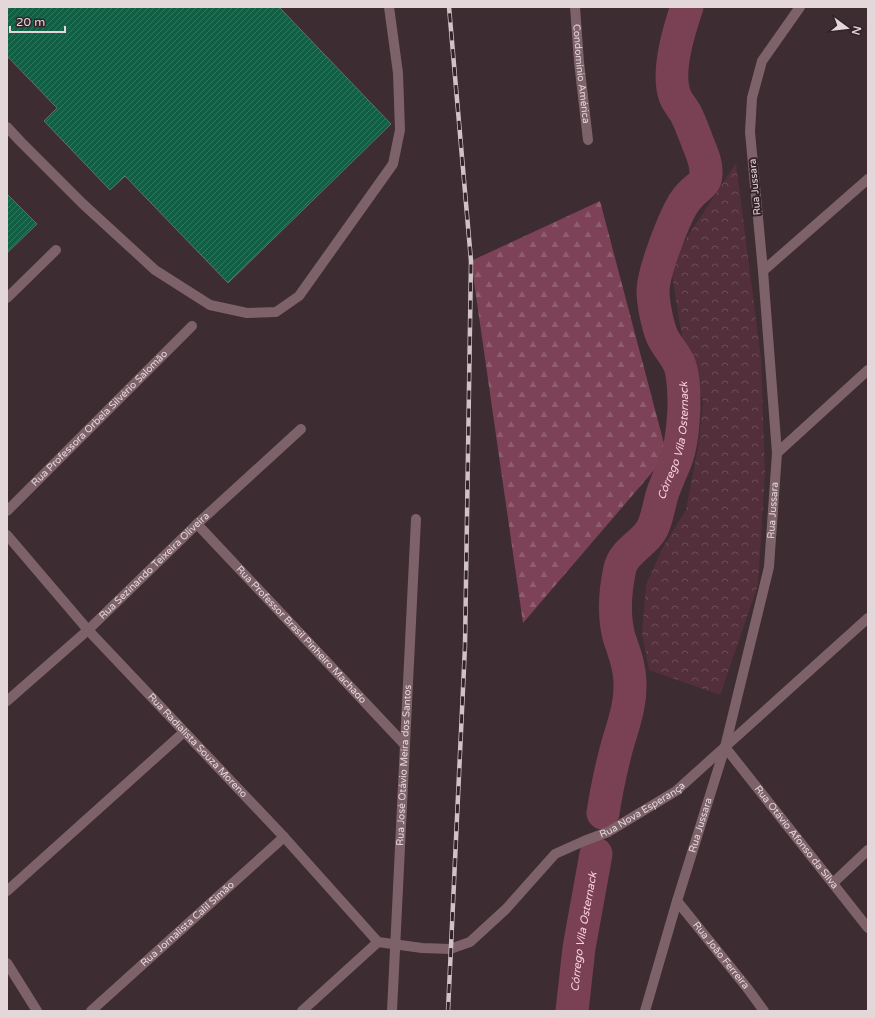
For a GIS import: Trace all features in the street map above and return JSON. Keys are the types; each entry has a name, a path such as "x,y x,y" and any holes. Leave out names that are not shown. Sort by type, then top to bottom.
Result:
{"street":[{"path":"7,127 83,204 154,270 210,305 247,313 276,312 299,296 393,164 400,130 398,73 389,7"},
{"name":"Condomínio América","path":"575,7 579,62 588,140"},
{"name":"Rua Jussara","path":"645,1011 677,901 726,747 769,567 777,453 763,271 750,132 752,98 762,61 800,7"},
{"path":"763,271 868,179"},
{"path":"7,298 56,250"},
{"name":"Rua Professora Orbela Silvério Salomão","path":"7,511 192,326"},
{"path":"777,453 868,370"},
{"name":"Rua Sezinando Teixeira Oliveira","path":"7,701 88,630 197,524 301,429"},
{"name":"Rua José Otávio Meira dos Santos","path":"392,1011 416,519"},
{"name":"Rua Professor Brasil Pinheiro Machado","path":"197,524 405,745"},
{"name":"Rua Radialista Souza Moreno","path":"7,535 88,630 284,837 378,942"},
{"name":"Rua Nova Esperança","path":"395,944 450,949 470,942 506,909 555,854 608,832 676,791 868,618"},
{"path":"7,891 184,732"},
{"name":"Rua Otávio Afonso da Silva","path":"726,747 868,928"},
{"name":"Rua Jornalista Calil Simão","path":"91,1011 284,837"},
{"path":"833,883 868,850"},
{"name":"Rua João Ferreira","path":"677,901 764,1011"},
{"path":"302,1011 378,942 395,944"},
{"path":"7,963 37,1011"}],"green space":[{"path":"736,163 761,359 765,474 758,585 720,695 649,670 642,633 646,585 662,549 686,510 698,447 703,402 682,337 670,263"},
{"path":"600,201 667,455 523,623 471,261"}],"building":[{"path":"7,7 279,7 391,124 228,283 125,176 110,190 44,121 57,108 7,56"},
{"path":"7,194 37,224 7,253"}],"waterway":[{"name":"Córrego Vila Osternack","path":"603,813 610,776 627,710 630,692 629,671 619,637 615,611 620,568 622,562 630,552 652,529 663,492 678,454 683,428 684,397 680,366 660,331 653,290 660,258 674,222 683,204 706,178 703,156 693,129 676,98 673,86 672,75 675,51 680,27 687,7"},
{"name":"Córrego Vila Osternack","path":"572,1011 579,948 596,854"}],"railway":[{"path":"448,1011 465,646 471,261 449,7"}]}
